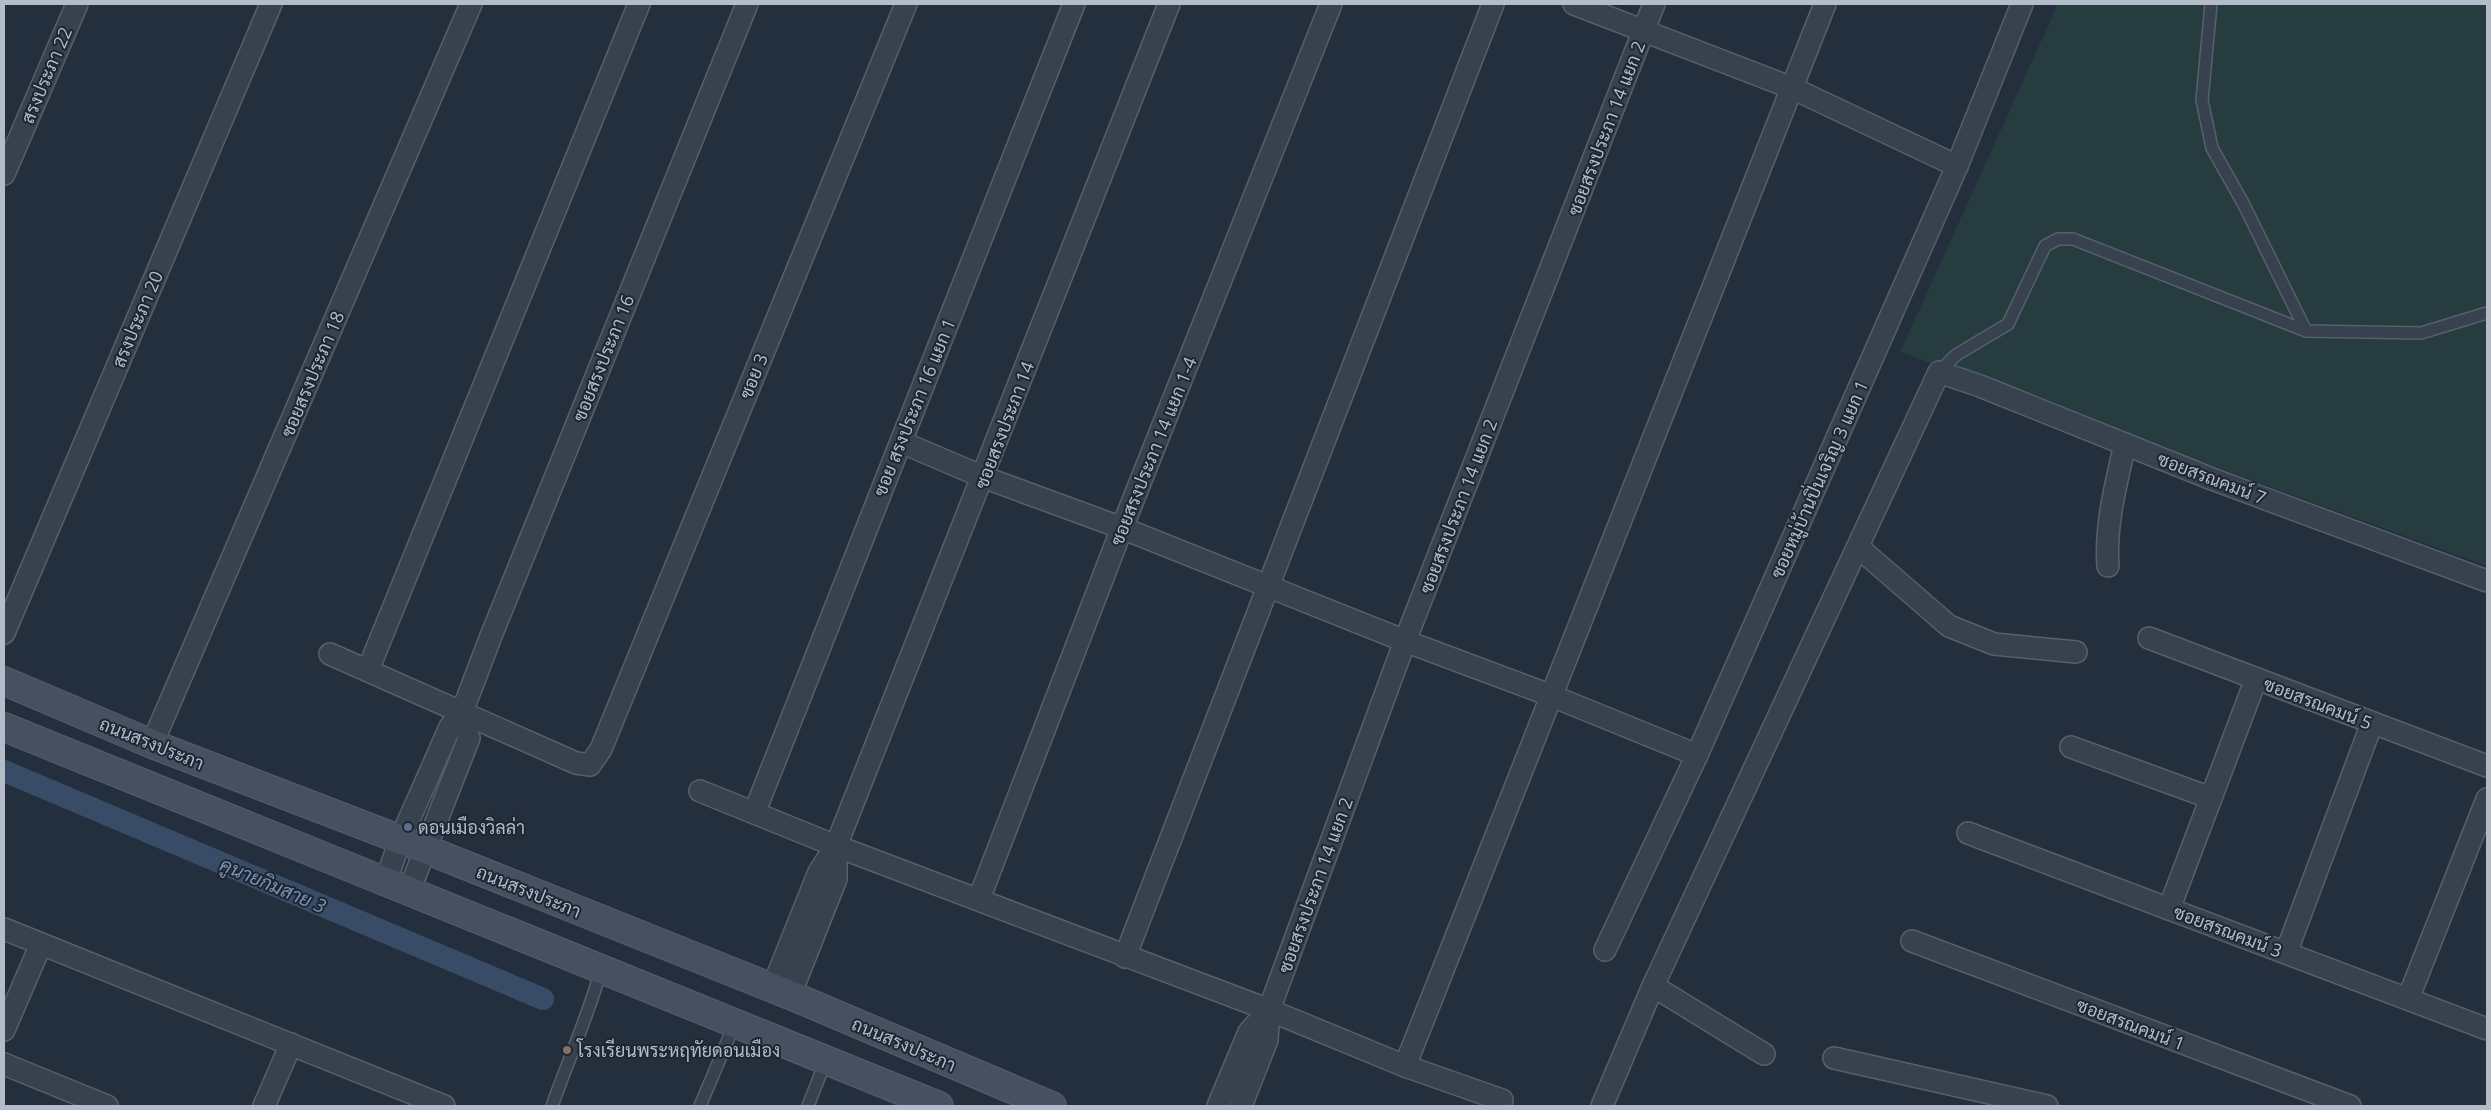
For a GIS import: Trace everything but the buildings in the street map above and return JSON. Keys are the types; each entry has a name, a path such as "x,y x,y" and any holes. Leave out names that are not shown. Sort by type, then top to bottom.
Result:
{"main road":[{"name":"ถนนสรงประภา","path":"4,681 152,744 413,844 781,992 1052,1106"},
{"path":"4,727 939,1106"}],"street":[{"name":"สรงประภา 22","path":"4,174 77,4"},
{"name":"สรงประภา 20","path":"4,633 271,4"},
{"name":"ซอยสรงประภา 18","path":"152,744 471,4"},
{"path":"368,670 639,4"},
{"name":"ซอยสรงประภา 16","path":"398,886 450,727 462,712 746,4"},
{"name":"ซอย 3","path":"462,712 576,763 590,765 601,749 906,4"},
{"name":"ซอย สรงประภา 16 แยก 1","path":"756,811 1074,4"},
{"name":"ซอยสรงประภา 14","path":"781,992 819,872 836,846 984,477 1169,4"},
{"name":"ซอยสรงประภา 14 แยก 1-4","path":"979,899 1122,528 1331,4"},
{"path":"1125,957 1493,4"},
{"path":"1574,4 1792,88 1957,166"},
{"name":"ซอยสรงประภา 14 แยก 2","path":"1269,1010 1405,641 1654,4"},
{"path":"1405,1066 1825,4"},
{"name":"ซอยหมู่บ้านปิ่นเจริญ 3 แยก 1","path":"1605,950 1697,755 1957,166 2022,4"},
{"path":"1602,1106 1653,986 1939,372"},
{"name":"ซอยสรณคมน์ 7","path":"1939,372 1980,386 2212,479 2487,581"},
{"path":"900,442 984,477 1122,528 1405,641 1552,696 1697,755"},
{"path":"2108,566 2107,544 2114,495 2125,444"},
{"path":"1858,548 1949,626 1994,644 2076,652"},
{"name":"ซอยสรณคมน์ 5","path":"2149,638 2487,766"},
{"path":"330,654 462,712"},
{"path":"2169,909 2256,679"},
{"path":"2286,953 2372,724"},
{"path":"2072,747 2211,798"},
{"path":"700,791 756,811 836,846 1269,1010 1405,1066 1502,1100"},
{"path":"2408,999 2487,799"},
{"name":"ซอยสรณคมน์ 3","path":"1968,833 2487,1029"},
{"path":"4,929 444,1106"},
{"name":"ซอยสรณคมน์ 1","path":"1912,941 2350,1106"},
{"path":"4,1030 41,944"},
{"path":"1653,986 1764,1054"},
{"path":"1218,1106 1249,1032 1269,1010"},
{"path":"1241,1106 1267,1040 1269,1010"},
{"path":"264,1106 291,1044"},
{"path":"1834,1058 2047,1106"},
{"path":"4,1064 107,1106"}],"lane":[{"path":"2211,4 2202,100 2212,148 2243,203 2306,330"},
{"path":"1939,372 1956,355 2008,324 2045,246 2058,239 2073,239 2306,330 2421,333 2487,313"},
{"path":"552,1106 593,998 601,970"},
{"path":"700,1106 735,1023"},
{"path":"808,1106 826,1060"}],"green space":[{"path":"2058,4 2487,4 2487,566 1900,352"}],"waterway":[{"name":"คูนายกิมสาย 3","path":"4,771 543,999"}],"place":[{"name":"ดอนเมืองวิลล่า","path":"408,827"},
{"name":"โรงเรียนพระหฤทัยดอนเมือง","path":"567,1050"}]}
